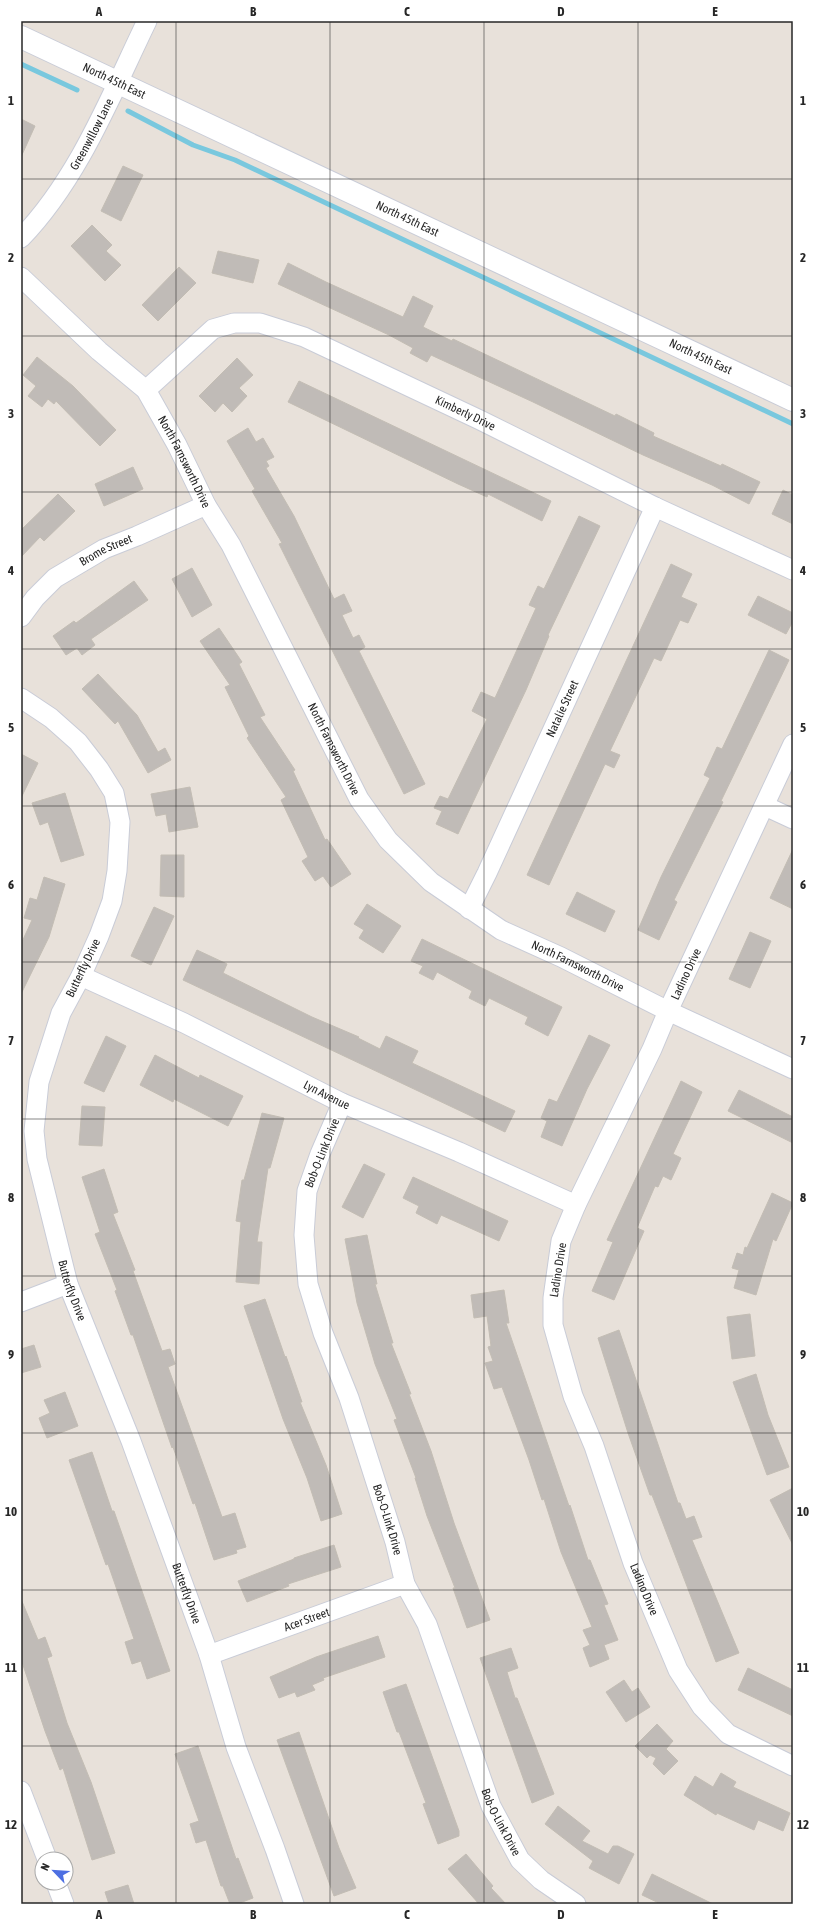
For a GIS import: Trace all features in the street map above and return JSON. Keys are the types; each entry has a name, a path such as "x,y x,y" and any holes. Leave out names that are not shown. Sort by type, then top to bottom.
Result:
{"main road":[{"name":"North 45th East","path":"21,37 793,400"}],"street":[{"name":"Greenwillow Lane","path":"21,238 36,222 76,164 147,21"},
{"name":"North Farnsworth Drive","path":"21,277 99,351 146,390 177,445 206,505 231,545 359,800 388,840 431,882 501,930 561,957 668,1011 793,1069"},
{"name":"Kimberly Drive","path":"146,390 213,329 234,323 260,323 304,337 480,420 655,507 793,570"},
{"name":"Brome Street","path":"21,617 35,598 56,578 104,549 206,505"},
{"name":"Natalie Street","path":"469,909 487,873 655,507"},
{"name":"Butterfly Drive","path":"21,698 51,718 78,742 99,769 114,793 120,822 117,871 112,901 99,936 81,976 61,1013 39,1082 34,1130 37,1159 68,1284 131,1440 209,1655 236,1747 275,1849 294,1904"},
{"name":"Ladino Drive","path":"793,744 668,1011 652,1049 576,1205 561,1241 553,1298 552,1325 573,1396 594,1446 633,1564 678,1670 702,1707 728,1734 793,1766"},
{"path":"765,806 793,819"},
{"name":"Lyn Avenue","path":"81,976 184,1023 342,1103 459,1152 576,1205"},
{"name":"Bob-O-Link Drive","path":"342,1103 306,1191 304,1235 308,1284 323,1333 351,1405 395,1542 405,1584 427,1624 491,1806 520,1860 541,1880 576,1904"},
{"path":"21,1302 68,1284"},
{"name":"Acer Street","path":"209,1655 405,1584"},
{"path":"21,1791 44,1851"},
{"path":"59,1891 64,1904"}],"building":[{"path":"21,119 35,126 21,157"},
{"path":"123,166 143,175 121,221 101,211"},
{"path":"92,225 112,245 106,251 121,265 105,281 71,246"},
{"path":"218,251 259,260 253,283 212,273"},
{"path":"288,263 403,317 413,296 433,306 423,327 452,341 453,339 615,416 616,414 654,433 653,436 721,466 722,464 760,482 749,504 712,485 643,455 431,355 427,362 410,353 413,348 389,335 278,284"},
{"path":"179,267 196,283 158,321 142,305"},
{"path":"37,357 73,386 116,430 100,446 56,401 54,404 48,399 42,407 28,396 36,386 23,375"},
{"path":"237,358 253,375 239,388 247,396 232,412 223,403 215,412 199,396"},
{"path":"299,381 551,501 542,521 488,494 487,497 458,484 288,402"},
{"path":"248,428 256,442 263,438 274,457 266,461 269,466 266,468 294,516 334,599 344,594 352,611 342,615 353,638 359,635 365,647 359,651 425,784 404,794 279,544 282,543 252,491 255,489 227,441"},
{"path":"133,467 143,489 104,506 95,484"},
{"path":"783,490 793,495 793,524 772,514"},
{"path":"58,494 75,511 44,541 40,537 21,557 21,530"},
{"path":"579,516 600,526 548,635 549,636 526,690 458,834 436,824 442,811 434,808 440,796 448,799 487,719 472,711 481,692 495,698 536,608 529,605 538,586 544,589"},
{"path":"671,564 692,574 681,597 697,604 688,623 680,620 661,661 654,658 610,751 620,755 614,768 605,764 549,885 527,875"},
{"path":"192,568 212,605 192,617 172,579"},
{"path":"134,581 148,600 91,639 95,645 82,655 77,648 66,655 53,636 74,621 76,623"},
{"path":"758,596 793,613 793,621 786,634 748,615"},
{"path":"219,628 242,662 239,664 265,715 260,717 295,770 293,771 325,840 327,839 351,874 331,887 323,876 315,881 302,861 308,857 281,800 286,797 247,738 249,736 225,687 230,685 200,641"},
{"path":"769,650 789,660 721,801 723,802 674,900 677,902 659,940 638,930 661,877 710,778 704,775 717,747 722,749"},
{"path":"98,674 137,715 158,752 165,748 171,760 148,773 118,721 115,724 82,689"},
{"path":"21,754 38,763 21,798"},
{"path":"190,787 198,827 169,832 166,814 156,816 151,794"},
{"path":"65,793 84,855 61,862 48,822 40,825 32,803"},
{"path":"793,849 793,909 770,898"},
{"path":"161,855 184,855 184,897 160,896"},
{"path":"44,877 65,884 49,937 21,994 21,944 32,920 24,918 30,898 37,900"},
{"path":"577,892 615,911 605,932 566,914"},
{"path":"367,904 401,926 383,953 359,938 364,930 354,924"},
{"path":"154,907 174,916 151,965 131,956"},
{"path":"750,932 771,941 750,988 729,979"},
{"path":"422,939 562,1007 548,1036 525,1024 528,1017 489,998 485,1006 469,998 472,991 437,972 433,980 419,973 423,966 411,961"},
{"path":"197,950 227,964 223,973 312,1017 359,1037 358,1038 380,1049 386,1036 418,1051 412,1063 515,1111 505,1132 183,980"},
{"path":"589,1035 610,1045 587,1089 562,1146 541,1137 547,1121 541,1118 549,1099 557,1102"},
{"path":"106,1036 126,1046 104,1092 84,1083"},
{"path":"155,1055 199,1078 200,1075 243,1096 228,1126 174,1099 173,1102 140,1085"},
{"path":"681,1081 702,1092 673,1154 681,1158 671,1180 663,1176 658,1187 655,1186 637,1228 644,1231 614,1300 592,1291 613,1242 607,1240"},
{"path":"739,1090 793,1117 793,1143 728,1111"},
{"path":"82,1106 105,1107 102,1146 79,1145"},
{"path":"262,1113 284,1118 270,1168 268,1168 257,1242 262,1242 259,1284 236,1282 241,1222 236,1221 242,1180 244,1180"},
{"path":"364,1164 385,1174 363,1218 342,1207"},
{"path":"104,1169 118,1212 113,1214 135,1270 133,1271 162,1351 170,1349 175,1364 168,1367 222,1517 235,1513 246,1547 236,1550 237,1553 214,1560 195,1503 193,1504 173,1447 172,1448 133,1335 131,1335 115,1291 117,1290 95,1234 100,1232 82,1177"},
{"path":"413,1177 508,1221 499,1241 441,1215 437,1224 416,1213 419,1206 403,1198"},
{"path":"772,1193 793,1203 776,1241 773,1239 756,1295 734,1288 739,1270 732,1268 737,1253 743,1255 745,1247 747,1248"},
{"path":"367,1235 377,1284 375,1284 393,1343 391,1343 411,1394 409,1394 431,1451 454,1523 490,1620 467,1628 453,1588 455,1588 427,1516 416,1478 394,1420 397,1419 375,1364 357,1303 345,1239"},
{"path":"504,1290 509,1323 506,1323 588,1560 590,1560 608,1604 604,1605 618,1640 604,1645 609,1659 590,1667 583,1648 590,1645 583,1630 592,1627 561,1552 544,1499 542,1500 502,1387 494,1389 485,1363 493,1361 488,1347 491,1346 487,1316 474,1318 471,1295"},
{"path":"265,1299 302,1402 300,1402 326,1465 342,1514 321,1521 307,1478 283,1419 244,1306"},
{"path":"750,1314 755,1356 732,1359 727,1317"},
{"path":"619,1330 678,1503 680,1503 686,1519 694,1516 702,1537 692,1540 739,1653 716,1662 652,1495 650,1495 628,1433 598,1338"},
{"path":"34,1345 41,1367 21,1373 21,1349"},
{"path":"756,1374 768,1415 789,1467 767,1475 733,1382"},
{"path":"65,1392 78,1426 47,1438 39,1418 50,1413 44,1400"},
{"path":"92,1452 170,1671 147,1679 141,1661 132,1664 125,1642 134,1639 69,1460"},
{"path":"793,1488 793,1545 770,1500"},
{"path":"334,1545 341,1567 288,1584 289,1586 247,1602 238,1581 294,1558"},
{"path":"21,1599 38,1640 45,1637 52,1656 47,1658 67,1723 91,1782 115,1853 92,1860 63,1768 60,1770 45,1731 21,1659"},
{"path":"378,1636 385,1657 323,1678 324,1680 312,1685 315,1690 297,1697 295,1692 279,1698 270,1677 316,1657"},
{"path":"511,1648 518,1668 507,1672 515,1698 517,1698 554,1794 532,1803 480,1658"},
{"path":"748,1668 793,1690 793,1716 738,1690"},
{"path":"624,1680 632,1692 638,1688 650,1707 626,1722 606,1692"},
{"path":"406,1684 459,1831 459,1836 438,1844 423,1804 426,1803 399,1732 397,1732 383,1692"},
{"path":"657,1724 673,1741 666,1749 678,1761 664,1775 653,1764 656,1758 650,1755 647,1758 635,1746"},
{"path":"299,1732 339,1848 356,1888 334,1896 277,1740"},
{"path":"198,1746 236,1859 238,1858 253,1898 237,1904 230,1904 223,1886 221,1886 206,1840 196,1843 190,1824 199,1821 175,1754"},
{"path":"721,1773 736,1782 733,1787 790,1813 783,1831 758,1820 754,1830 717,1813 716,1815 684,1795 695,1776 713,1787"},
{"path":"558,1806 590,1831 582,1841 608,1854 613,1846 618,1846 634,1854 619,1884 589,1868 593,1861 545,1824"},
{"path":"466,1854 493,1886 491,1888 506,1904 479,1904 448,1869"},
{"path":"652,1874 713,1904 661,1904 642,1895"},
{"path":"128,1885 134,1904 109,1904 105,1892"}],"waterway":[{"path":"21,64 77,90"},
{"path":"128,111 193,145 235,160 793,424"}]}
